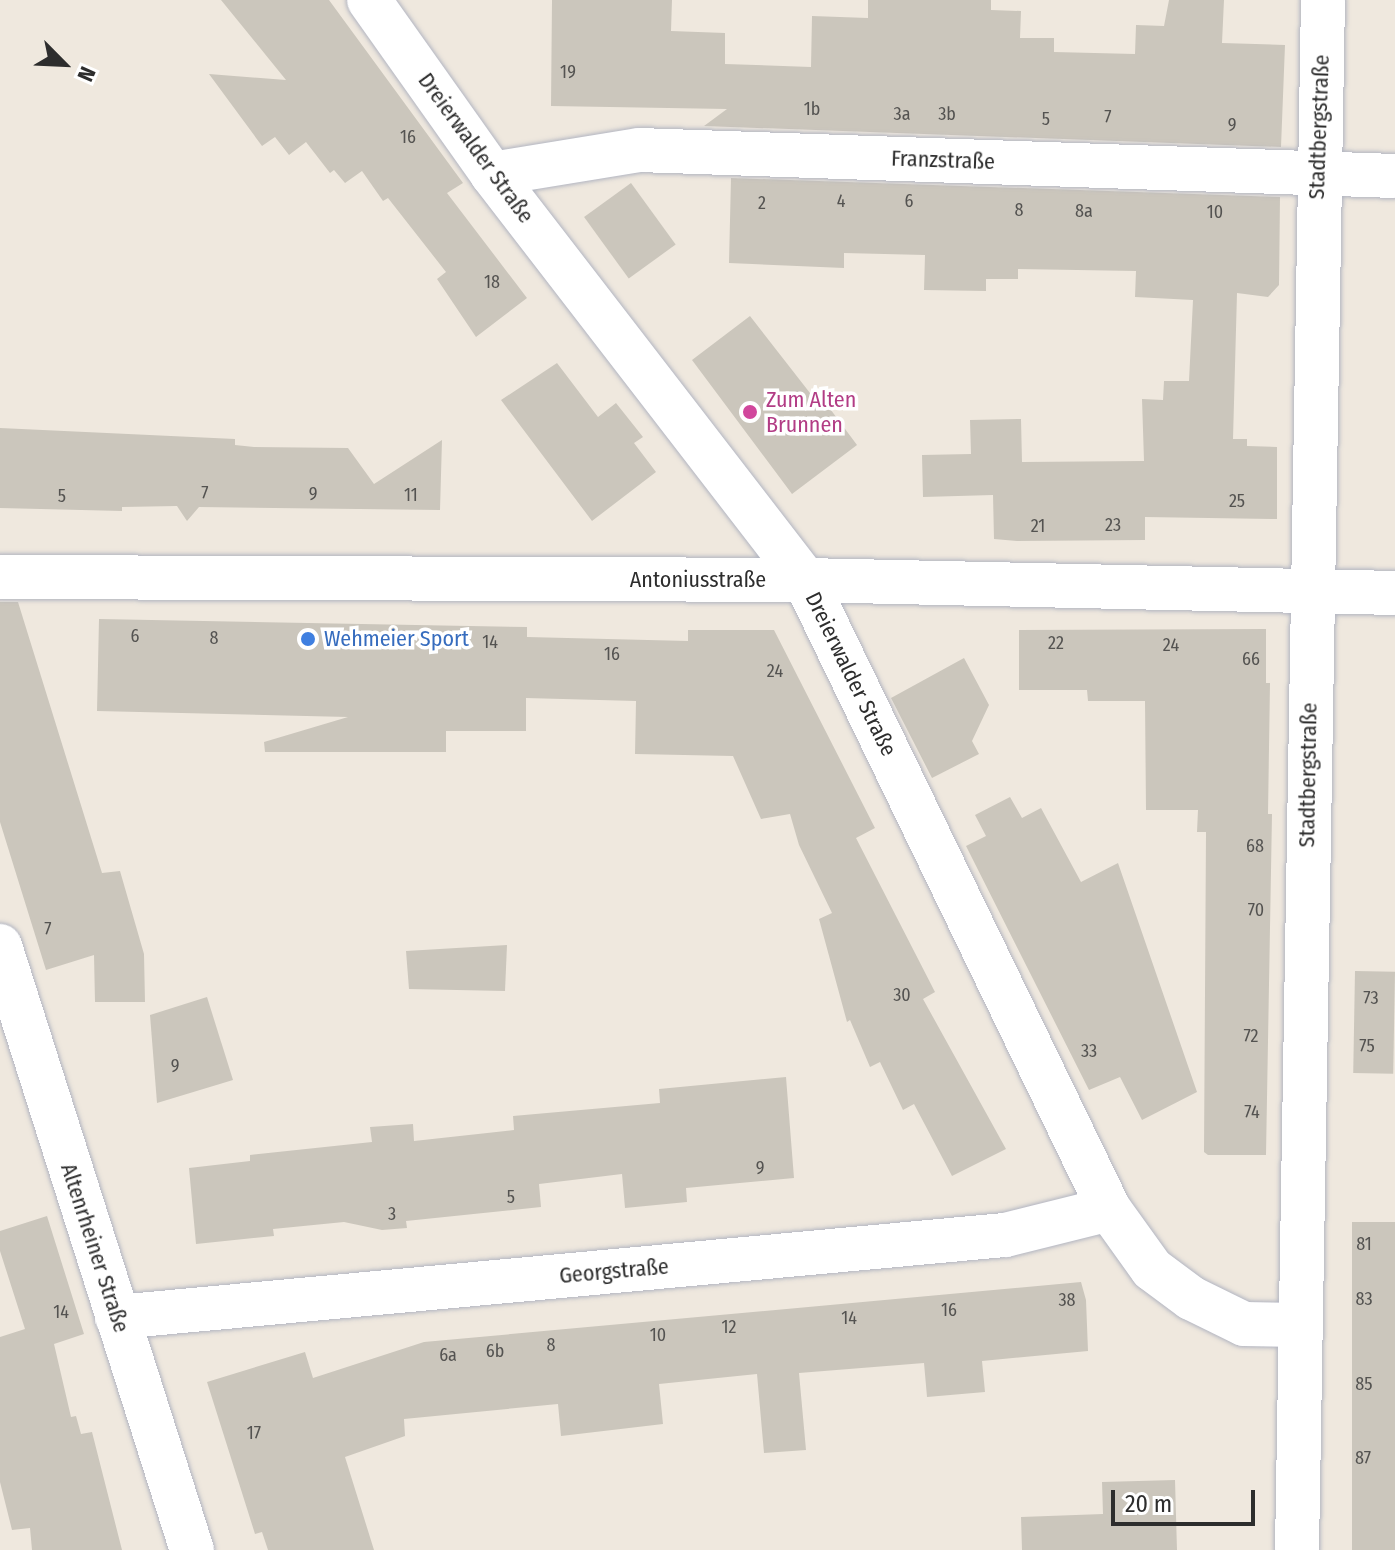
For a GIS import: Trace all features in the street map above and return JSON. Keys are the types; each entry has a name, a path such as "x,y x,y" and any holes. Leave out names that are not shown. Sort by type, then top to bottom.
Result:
{"street":[{"name":"Dreierwalder Straße","path":"369,0 492,174 805,580 1109,1209 1152,1269 1191,1298 1244,1324 1299,1325"},
{"name":"Stadtbergstraße","path":"1297,1550 1317,172 1323,0"},
{"name":"Franzstraße","path":"492,174 639,150 1395,176"},
{"name":"Antoniusstraße","path":"0,577 805,580 1395,593"},
{"name":"Altenrheiner Straße","path":"0,946 192,1550"},
{"name":"Georgstraße","path":"117,1317 1005,1235 1109,1209"}],"building":[{"path":"221,0 329,0 463,183 447,193 527,298 476,337 437,279 446,272 388,198 383,201 362,171 345,183 334,170 330,173 306,142 289,155 275,137 262,146 209,74 286,80"},
{"path":"552,0 672,0 671,31 725,33 725,64 811,67 812,16 868,18 868,0 991,0 991,10 1021,11 1020,38 1054,38 1054,52 1135,54 1136,25 1164,26 1169,0 1224,0 1222,43 1285,45 1281,147 704,126 727,109 551,106"},
{"path":"731,178 1280,197 1279,285 1268,297 1237,293 1233,439 1247,439 1247,446 1277,447 1277,519 1145,517 1145,540 1017,541 994,539 993,495 923,497 922,455 971,454 970,420 1021,419 1022,462 1144,461 1142,399 1163,400 1164,381 1189,381 1193,300 1135,297 1136,271 1018,269 1018,279 986,279 986,291 924,290 925,255 844,253 844,268 729,263"},
{"path":"631,183 676,244 629,279 584,217"},
{"path":"750,316 817,402 822,398 857,445 792,494 692,360"},
{"path":"557,363 598,417 616,403 643,437 634,443 656,472 592,521 501,400"},
{"path":"0,428 235,439 235,445 254,447 348,448 374,484 442,440 440,510 199,507 187,521 177,506 122,507 122,511 0,508"},
{"path":"0,602 18,602 102,873 120,871 144,954 145,1002 95,1002 94,955 46,970 0,822"},
{"path":"99,619 527,627 527,637 688,641 688,630 774,630 875,828 856,838 935,992 923,999 1006,1149 952,1176 914,1104 903,1110 880,1062 870,1067 850,1020 847,1022 819,919 832,913 799,845 790,814 761,819 733,756 635,754 636,701 526,698 526,731 446,731 446,752 265,752 264,742 348,717 97,711"},
{"path":"1266,629 1266,683 1270,683 1268,814 1272,814 1266,1155 1208,1155 1204,1152 1206,832 1197,832 1198,810 1146,810 1145,701 1088,701 1087,690 1019,690 1019,630"},
{"path":"964,658 989,705 972,741 979,754 932,778 891,698"},
{"path":"1010,797 1022,818 1041,808 1081,882 1118,863 1197,1092 1142,1120 1120,1077 1089,1090 966,846 986,836 975,815"},
{"path":"507,945 505,991 409,989 406,951"},
{"path":"1355,971 1395,972 1393,1074 1353,1073"},
{"path":"207,997 233,1080 157,1103 150,1015"},
{"path":"786,1077 794,1178 686,1188 687,1202 625,1208 622,1174 539,1184 541,1207 406,1221 407,1228 382,1230 344,1222 273,1229 274,1236 196,1244 189,1168 250,1161 250,1155 372,1142 370,1127 413,1124 414,1141 514,1130 513,1116 660,1103 659,1089"},
{"path":"47,1216 84,1334 54,1344 71,1417 76,1416 81,1434 92,1432 122,1550 32,1550 30,1528 12,1530 0,1482 0,1337 25,1329 0,1251 0,1231"},
{"path":"1352,1222 1395,1222 1395,1550 1352,1550"},
{"path":"1081,1282 1086,1300 1088,1351 982,1361 985,1392 927,1397 924,1363 799,1373 806,1450 764,1453 757,1374 659,1384 663,1424 561,1436 558,1404 404,1419 405,1436 345,1457 374,1550 268,1550 262,1532 255,1534 207,1382 305,1352 313,1378 424,1342"},
{"path":"1175,1480 1177,1550 1022,1550 1021,1517 1103,1514 1102,1482"}],"place":[{"name":"Zum Alten Brunnen","path":"750,412"},
{"name":"Wehmeier Sport","path":"308,639"}]}
